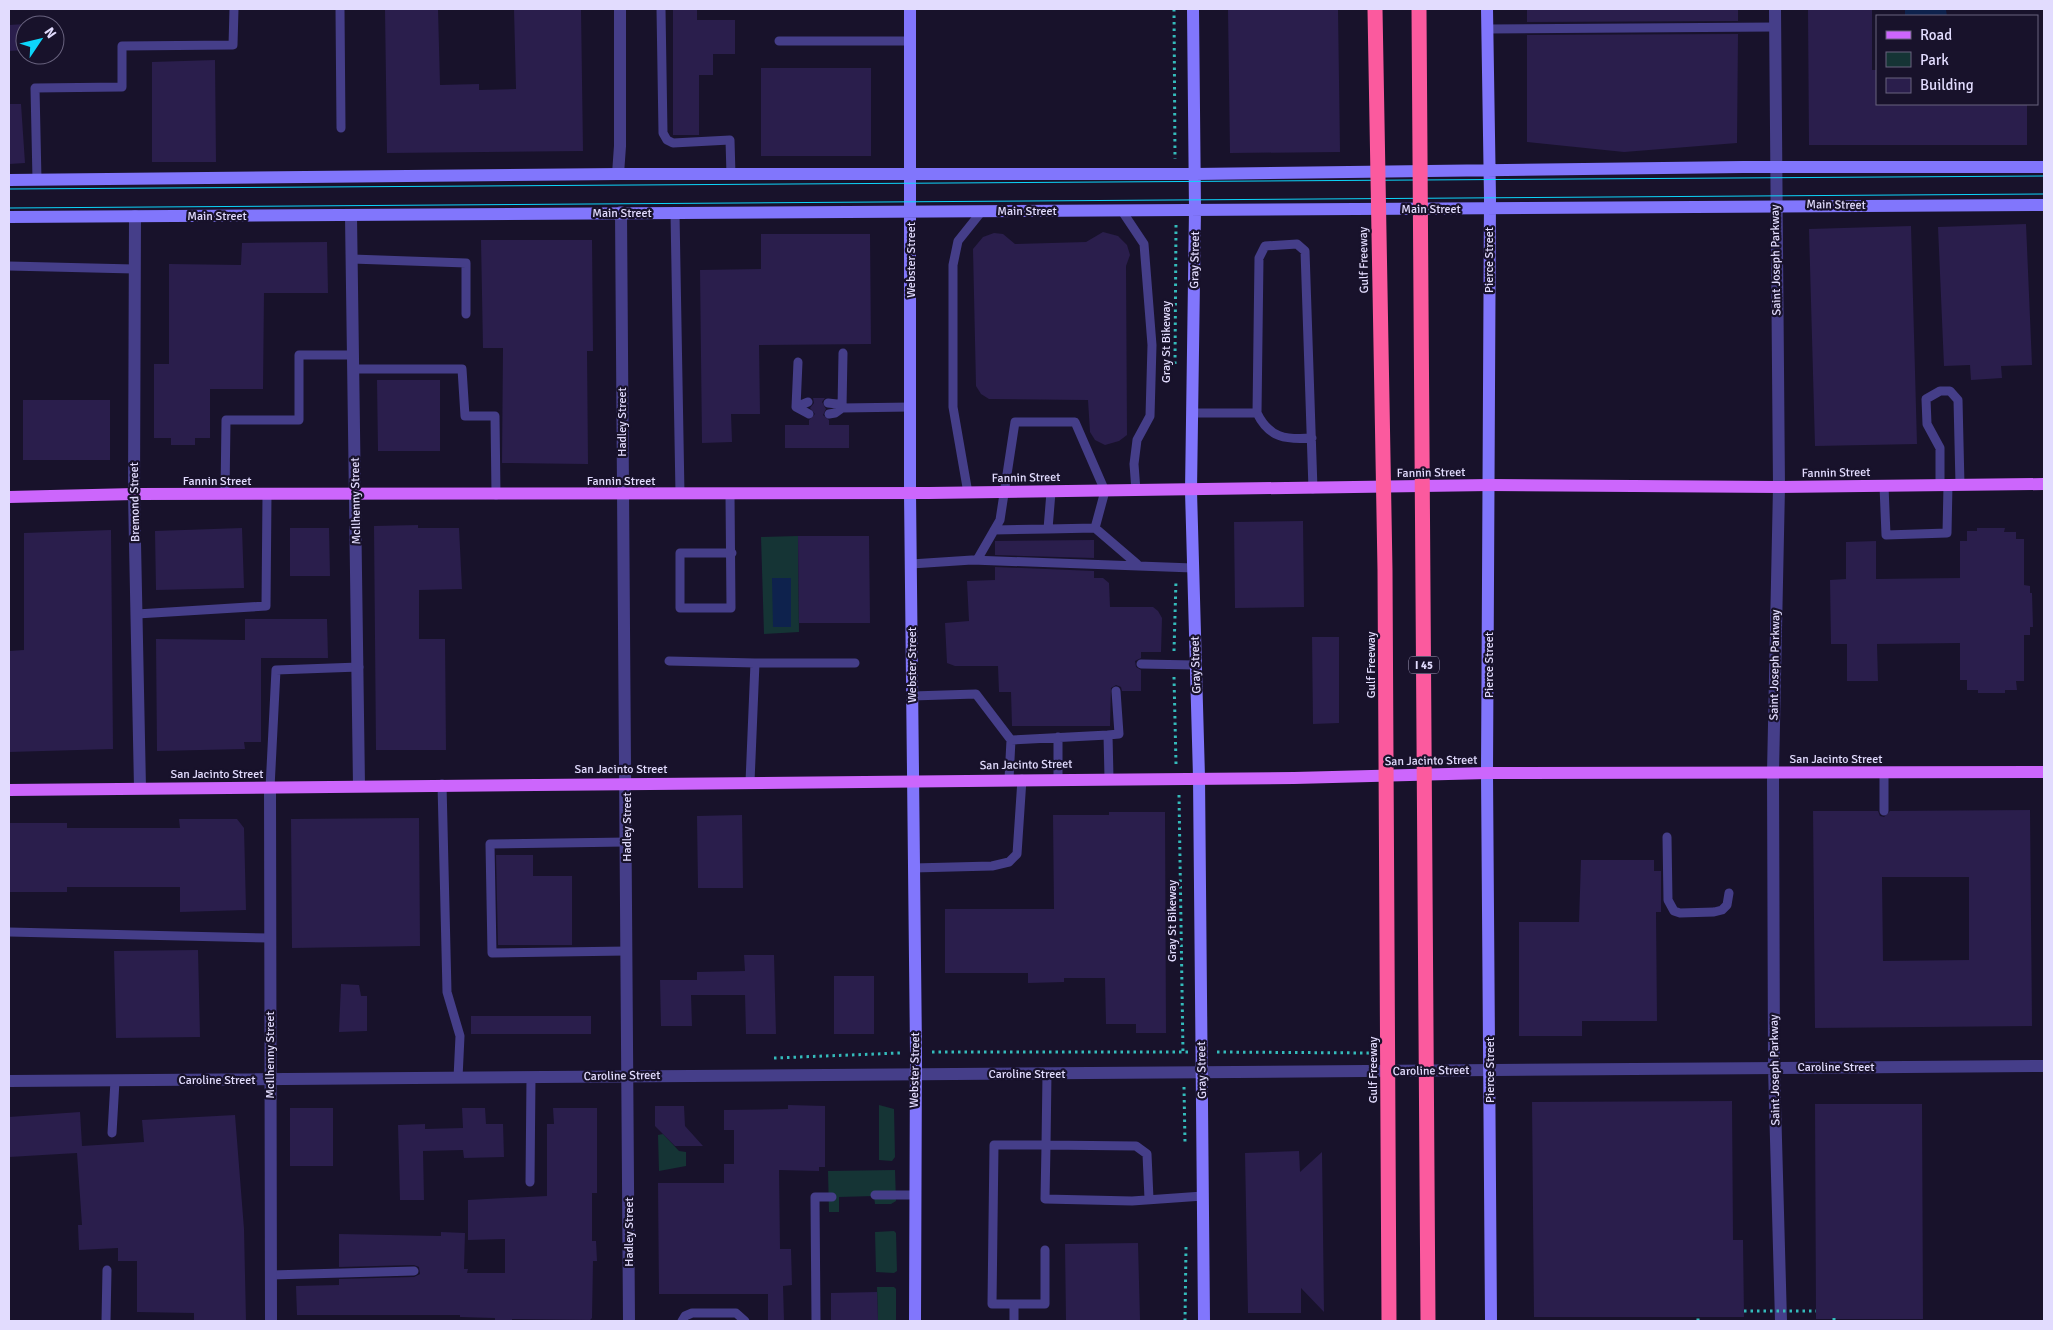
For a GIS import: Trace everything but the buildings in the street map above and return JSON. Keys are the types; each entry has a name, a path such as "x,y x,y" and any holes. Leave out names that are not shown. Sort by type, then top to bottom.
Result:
{"highway":[{"name":"Gulf Freeway","path":"1375,9 1385,570 1390,1321"},
{"name":"I 45","path":"1419,9 1428,1321"}],"main road":[{"name":"Webster Street","path":"910,9 912,173 910,493 916,1052 914,1075 915,1321"},
{"name":"Gray Street","path":"1193,9 1195,210 1191,490 1199,777 1204,1321"},
{"name":"Pierce Street","path":"1487,9 1489,171 1487,773 1491,1321"},
{"path":"9,180 618,174 1195,174 2044,167"},
{"name":"Main Street","path":"9,217 351,216 621,212 1122,211 1776,205 2044,205"},
{"name":"Fannin Street","path":"9,496 134,494 968,493 1489,485 1779,487 2044,484"},
{"name":"San Jacinto Street","path":"9,790 270,788 442,784 1199,777 1294,778 1487,773 2044,772"}],"street":[{"path":"618,174 620,146 620,9"},
{"name":"Saint Joseph Parkway","path":"1775,9 1779,487 1773,772 1774,1067 1781,1321"},
{"name":"Hadley Street","path":"621,212 629,1321"},
{"name":"Bremond Street","path":"135,216 134,494 140,788"},
{"name":"McIlhenny Street","path":"351,216 360,786"},
{"name":"McIlhenny Street","path":"270,788 269,1080 271,1321"},
{"name":"Caroline Street","path":"9,1081 1202,1074 1490,1069 2044,1066"}],"lane":[{"path":"37,180 35,88 122,87 122,46 233,45 234,9"},
{"path":"340,9 341,128"},
{"path":"661,9 663,134 667,140 673,143 730,140 731,175"},
{"path":"1488,29 1775,27"},
{"path":"779,41 910,41"},
{"path":"968,493 952,407 953,265 958,242 982,211"},
{"path":"1122,211 1144,244 1152,345 1150,416 1137,440 1134,464 1136,491"},
{"path":"675,213 680,494"},
{"path":"1312,438 1293,439 1279,436 1263,425 1258,413 1259,258 1265,246 1298,244 1305,251 1314,489"},
{"path":"352,259 466,263 466,314"},
{"path":"9,266 134,269"},
{"path":"842,408 843,353"},
{"path":"225,494 226,420 299,420 299,354 353,355"},
{"path":"796,406 798,362"},
{"path":"354,369 462,369 465,416 495,416 496,495"},
{"path":"1884,486 1886,535 1947,533 1949,485 1958,400 1950,391 1940,391 1926,399 1927,424 1940,448 1949,485"},
{"path":"796,406 808,402"},
{"path":"828,403 837,404 842,408"},
{"path":"796,406 808,414"},
{"path":"829,414 835,413 842,408 911,407"},
{"path":"1192,413 1258,413"},
{"path":"977,560 1000,520 1015,422 1075,422 1105,492 1095,528"},
{"path":"1048,529 1051,492"},
{"path":"730,494 732,554 731,608 680,608 680,553 732,554"},
{"path":"137,614 266,606 267,495"},
{"path":"994,530 1095,528 1137,564"},
{"path":"911,564 977,560 1137,564 1193,568"},
{"path":"669,660 755,663 854,663"},
{"path":"750,782 755,663"},
{"path":"1141,664 1196,665"},
{"path":"270,788 276,670 359,667"},
{"path":"1011,740 1119,734 1116,691"},
{"path":"912,696 976,694 1011,740 1009,779"},
{"path":"1108,735 1109,778"},
{"path":"1058,737 1058,779"},
{"path":"1884,772 1884,811"},
{"path":"913,868 992,866 1009,862 1017,854 1022,779"},
{"path":"442,784 447,992 460,1036 458,1078"},
{"path":"1667,837 1668,900 1674,911 1680,913 1714,912 1727,905 1729,894"},
{"path":"626,842 490,844 492,953 627,951"},
{"path":"9,932 270,938"},
{"path":"1047,1074 1046,1199 1149,1199 1203,1196"},
{"path":"530,1182 531,1077"},
{"path":"112,1133 116,1081"},
{"path":"1045,1250 1045,1304 992,1304 994,1146 1136,1146 1147,1154 1149,1199"},
{"path":"875,1195 915,1195"},
{"path":"816,1321 815,1197 832,1197"},
{"path":"106,1321 108,1270"},
{"path":"271,1275 414,1272"},
{"path":"1014,1304 1014,1321"},
{"path":"682,1321 685,1316 692,1313 727,1312 736,1312 745,1321"}],"path":[{"path":"1174,9 1175,159"},
{"name":"Gray St Bikeway","path":"1175,371 1176,226"},
{"path":"1176,567 1174,664 1176,750"},
{"name":"Gray St Bikeway","path":"1181,806 1182,1036"},
{"path":"1744,1311 1816,1311"}],"green space":[{"path":"798,536 799,632 764,634 761,537"},
{"path":"879,1105 894,1109 895,1157 892,1161 879,1160"},
{"path":"663,1134 679,1151 686,1152 686,1166 659,1171 658,1135"},
{"path":"895,1170 896,1201 891,1204 875,1204 874,1196 839,1197 839,1212 829,1212 828,1171"},
{"path":"894,1231 896,1233 897,1271 894,1273 876,1272 875,1232"},
{"path":"877,1287 894,1287 896,1289 896,1321 878,1321"}],"water":[{"path":"1905,10 1946,10 1947,15 1905,15"},
{"path":"772,578 791,578 791,627 773,627"}],"tram line":[{"path":"9,189 2044,176"},
{"path":"9,208 2044,194"}]}
